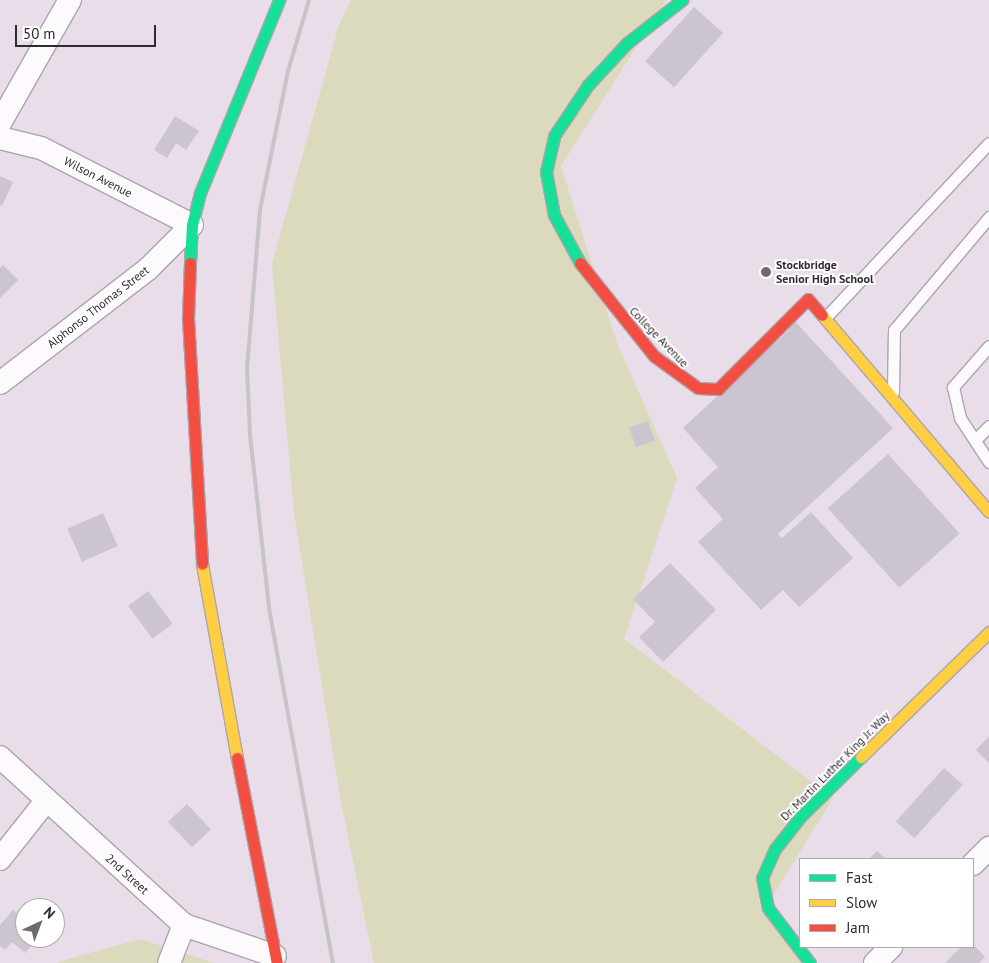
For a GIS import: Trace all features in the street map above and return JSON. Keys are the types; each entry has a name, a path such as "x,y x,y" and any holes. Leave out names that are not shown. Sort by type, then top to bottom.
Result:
{"street":[{"path":"0,123 70,0"},
{"path":"276,959 214,649 197,534 188,318 192,225 200,193 222,147 279,0"},
{"name":"College Avenue","path":"682,0 627,43 588,85 554,136 546,172 554,215 576,256 624,323 680,379 698,388 718,389 808,298 894,396 989,512"},
{"name":"Wilson Avenue","path":"0,138 41,148 192,225"},
{"name":"Alphonso Thomas Street","path":"0,383 148,269 192,225"},
{"name":"Dr. Martin Luther King Jr. Way","path":"810,963 768,908 762,878 775,849 802,816 989,632"},
{"name":"2nd Street","path":"0,757 184,925 276,959"},
{"path":"0,859 46,801"},
{"path":"974,863 989,848"},
{"path":"169,963 184,925"},
{"path":"875,963 890,948"}],"lane":[{"path":"826,317 989,143"},
{"path":"894,396 894,330 989,217"},
{"path":"989,346 953,386 960,418 989,462"},
{"path":"975,440 989,426"}],"green space":[{"path":"351,0 666,0 561,166 617,343 677,478 624,639 833,798 763,912 815,963 374,963 340,797 294,513 272,264 339,25"},
{"path":"140,939 214,963 58,963 61,961"}],"building":[{"path":"694,7 723,33 674,87 645,61"},
{"path":"175,116 199,131 186,150 176,143 167,158 154,150"},
{"path":"0,176 13,182 2,206 0,205"},
{"path":"3,265 18,280 0,298 0,268"},
{"path":"792,318 893,428 778,534 782,538 811,512 853,558 799,607 783,590 761,610 698,542 723,519 695,488 718,467 683,428 789,330"},
{"path":"648,421 655,441 636,447 629,428"},
{"path":"888,454 960,534 899,588 828,508"},
{"path":"103,513 118,546 82,562 67,529"},
{"path":"670,563 716,610 663,662 639,637 655,622 633,599"},
{"path":"148,591 173,624 153,639 128,606"},
{"path":"989,736 989,763 976,750"},
{"path":"944,768 963,785 914,838 896,822"},
{"path":"187,804 211,830 192,847 168,822"},
{"path":"877,851 885,858 870,858"},
{"path":"13,910 15,912 15,945 12,942 5,950 0,946 0,925"},
{"path":"974,945 985,957 979,963 945,963 960,948 974,948"},
{"path":"19,948 29,948 25,953"}],"railway":[{"path":"309,0 288,71 260,210 247,368 250,435 269,608 333,963"}],"traffic: fast":[{"path":"190,263 192,225 200,193 279,0"},
{"path":"580,263 554,215 546,172 554,136 588,85 627,43 682,0"},
{"path":"810,963 768,908 762,878 775,849 801,816 861,757"}],"traffic: slow":[{"path":"822,315 989,512"},
{"path":"202,564 237,758"},
{"path":"861,757 989,632"}],"traffic: jam":[{"path":"190,263 188,318 202,564"},
{"path":"580,263 654,356 698,388 718,389 808,299 822,315"},
{"path":"237,758 277,963"}],"place":[{"name":"Stockbridge Senior High School","path":"766,272"}]}
